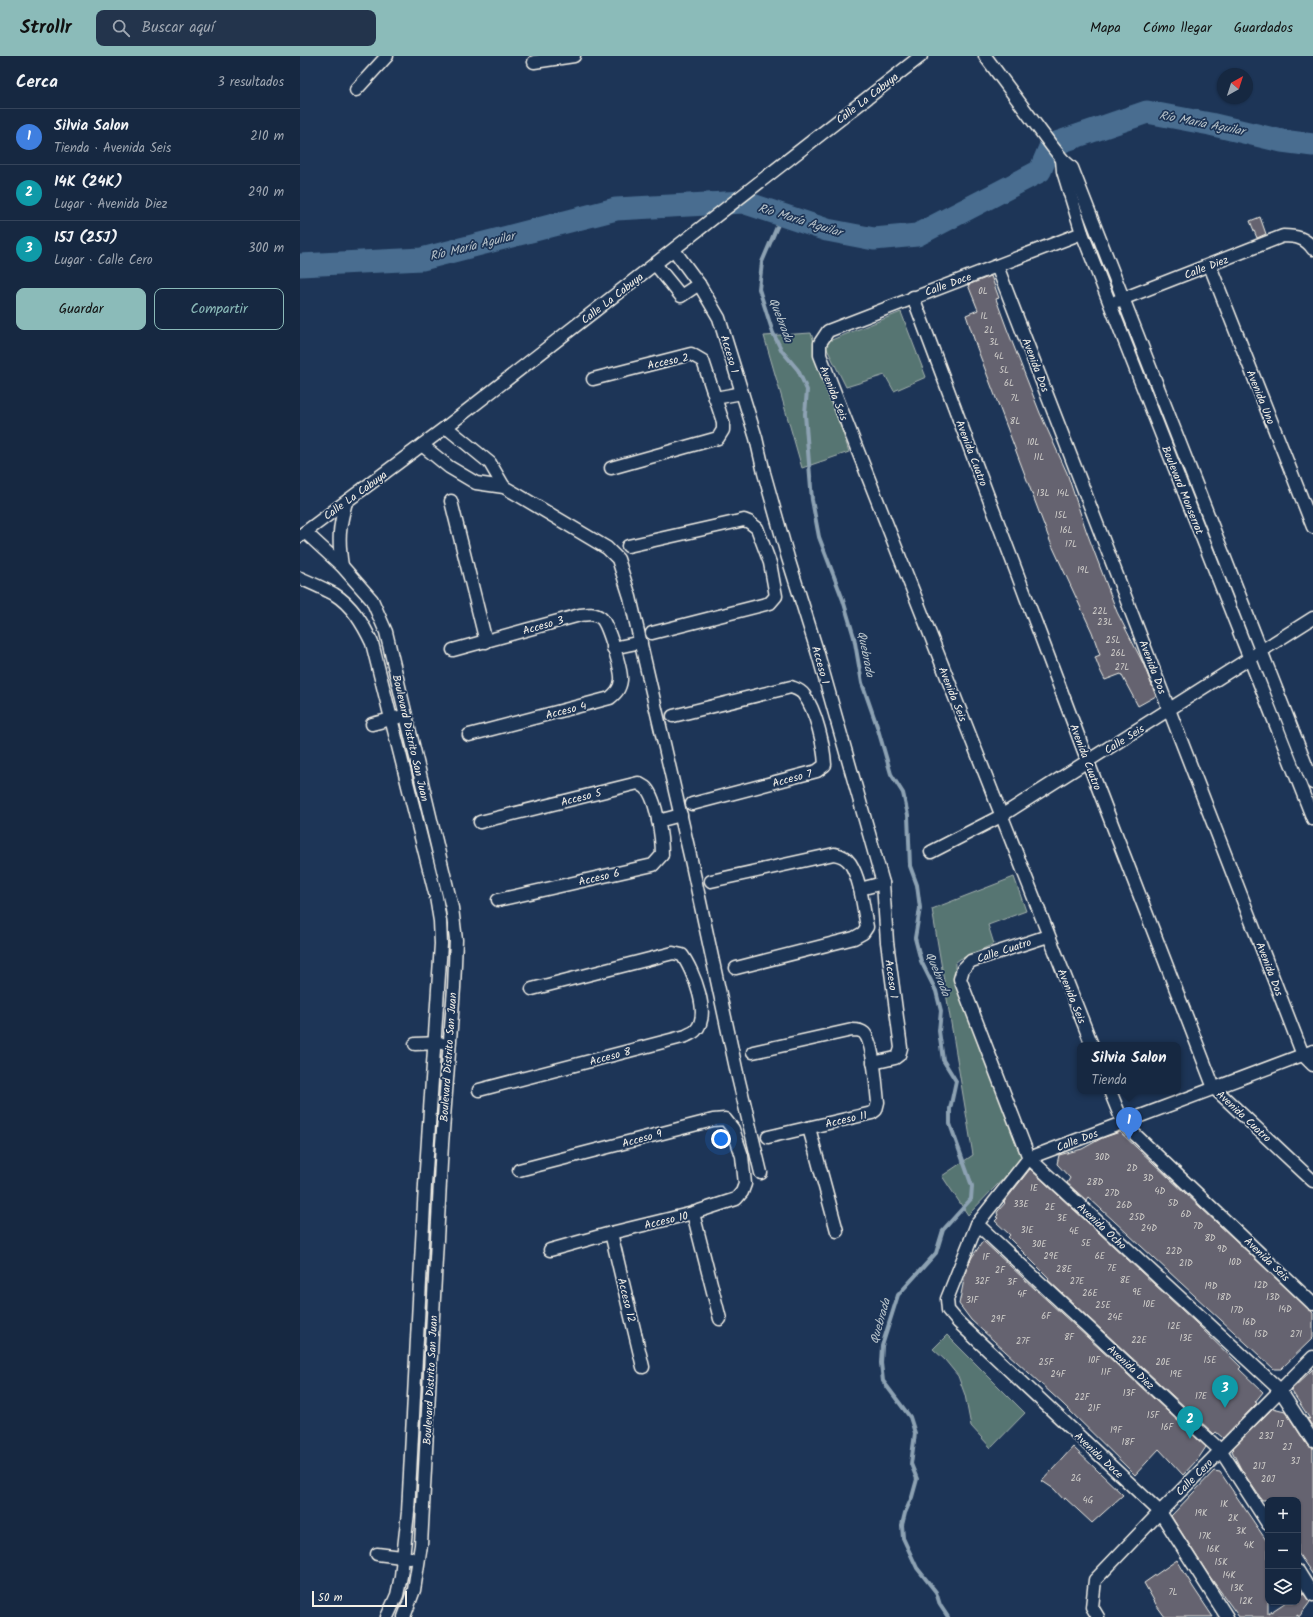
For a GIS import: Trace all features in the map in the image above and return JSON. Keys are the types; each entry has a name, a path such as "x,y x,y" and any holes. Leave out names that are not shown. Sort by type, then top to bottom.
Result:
{"street":[{"path":"356,90 387,56"},
{"path":"534,62 574,56"},
{"name":"Calle La Cabuya","path":"302,534 446,427 921,56"},
{"name":"Boulevard Monserrat","path":"985,56 1062,159 1072,168 1313,783"},
{"name":"Boulevard Monserrat","path":"1062,159 1063,171 1082,233 1313,819"},
{"name":"Calle Doce","path":"820,343 828,331 1082,233"},
{"name":"Calle Diez","path":"1110,304 1210,266 1283,236 1303,238 1313,249"},
{"name":"Acceso 1","path":"674,250 699,284 719,318 883,883 886,942 901,1048 899,1055 895,1058 873,1063"},
{"path":"655,264 681,296 699,284"},
{"name":"Avenida Dos","path":"998,266 1169,710 1313,1065"},
{"name":"Avenida Uno","path":"1210,266 1313,527"},
{"name":"Avenida Cuatro","path":"913,297 1088,762 1214,1088 1313,1181"},
{"name":"Avenida Seis","path":"820,343 820,355 1091,1042"},
{"name":"Acceso 2","path":"593,379 691,354 703,362 715,398"},
{"path":"611,468 718,438 723,430 723,422 715,398 742,393"},
{"path":"446,427 490,463 504,487"},
{"path":"422,445 449,467 476,483 504,487 607,548 618,559 630,597 641,642 761,1173"},
{"path":"342,566 338,545 340,524 346,502"},
{"path":"451,502 486,642"},
{"path":"628,546 744,520 757,528 770,563 776,596 770,603 652,633"},
{"name":"Boulevard Distrito San Juan","path":"302,534 342,566 372,600 386,632 452,908 456,940 442,1144 421,1545 414,1590 404,1617"},
{"path":"770,563 788,558"},
{"name":"Boulevard Distrito San Juan","path":"300,578 335,594 350,608 364,626 372,643 436,897 440,921 441,944 434,1043 408,1512 401,1576 397,1595 387,1617"},
{"name":"Acceso 3","path":"453,650 486,642 580,614 592,613 602,619 608,628 614,648"},
{"name":"Calle Seis","path":"931,852 1001,816 1313,618"},
{"path":"614,648 641,642"},
{"name":"Acceso 4","path":"469,735 610,698 617,692 621,680 614,648"},
{"name":"Acceso 7","path":"674,716 791,687 798,689 805,695 818,723 825,765 817,771 692,804"},
{"path":"372,724 406,715"},
{"path":"818,723 836,718"},
{"name":"Acceso 5","path":"480,822 638,784 645,787 651,796 658,821"},
{"path":"658,821 681,815"},
{"name":"Acceso 6","path":"498,900 653,865 662,855 662,842 658,821"},
{"path":"711,881 834,854 843,856 850,862 860,890 867,927 863,933 854,938 736,968"},
{"path":"860,890 883,883"},
{"name":"Calle Cuatro","path":"963,969 971,961 1048,936"},
{"path":"532,989 673,953 682,955 686,960 697,986 718,981"},
{"name":"Avenida Ocho","path":"963,969 960,979 1029,1158 1280,1390 1313,1441"},
{"name":"Acceso 8","path":"479,1090 686,1036 695,1031 702,1014 697,986"},
{"path":"753,1052 852,1030 860,1030 864,1033 871,1045 873,1063"},
{"path":"415,1044 450,1043"},
{"name":"Calle Dos","path":"1029,1158 1308,1053"},
{"name":"Acceso 11","path":"768,1137 872,1113 876,1110 878,1102 873,1063"},
{"name":"Avenida Seis","path":"1111,1094 1123,1123 1313,1304"},
{"name":"Acceso 9","path":"519,1170 713,1120 725,1119 733,1129 742,1156"},
{"path":"809,1128 837,1231"},
{"path":"742,1156 757,1152"},
{"name":"Acceso 10","path":"550,1250 610,1233 693,1213 736,1199 742,1192 745,1184 742,1156"},
{"path":"977,1224 1029,1158"},
{"path":"693,1213 720,1319"},
{"name":"Avenida Doce","path":"977,1224 947,1299 948,1310 958,1322 1160,1512 1227,1617"},
{"name":"Avenida Diez","path":"977,1224 1221,1451 1265,1519"},
{"name":"Acceso 12","path":"610,1233 643,1367"},
{"name":"Calle Cero","path":"1095,1612 1095,1580 1313,1357"},
{"path":"377,1554 419,1559"},
{"path":"1301,1576 1313,1594"}],"green space":[{"path":"901,312 926,377 894,391 885,375 846,387 824,343"},
{"path":"811,333 849,452 802,468 764,336"},
{"path":"1014,877 1026,911 988,925 994,944 960,959 955,963 955,969 1023,1158 968,1215 942,1176 973,1155 932,909"},
{"path":"947,1335 1025,1413 991,1448 971,1426 965,1395 958,1376 945,1360 933,1349"}],"building":[{"path":"1260,217 1266,234 1257,238 1250,221"},
{"path":"991,276 999,298 996,299 1007,329 1040,413 1067,473 1086,530 1117,612 1143,663 1156,696 1138,706 1121,674 1105,680 1100,670 1095,657 1100,655 1092,632 1050,541 977,348 966,315 978,310 968,285"},
{"path":"1120,1132 1313,1313 1313,1338 1281,1369 1274,1369 1088,1197 1086,1200 1067,1183 1070,1178 1057,1164 1059,1155 1082,1149 1102,1138"},
{"path":"1030,1169 1195,1322 1241,1367 1239,1369 1263,1392 1255,1402 1257,1403 1223,1438 1216,1432 1214,1434 1048,1280 1049,1278 1008,1237 1010,1235 995,1221 998,1218 996,1217 998,1215 997,1213 1005,1203 1004,1202"},
{"path":"983,1241 1206,1447 1198,1459 1183,1475 1159,1449 1135,1475 1063,1404 971,1320 959,1304 966,1270 972,1257"},
{"path":"1313,1369 1313,1427 1307,1418 1310,1419 1291,1390"},
{"path":"1273,1408 1285,1411 1307,1445 1313,1448 1313,1575 1301,1557 1301,1497 1265,1497 1265,1500 1262,1500 1241,1469 1232,1451 1234,1449 1233,1448"},
{"path":"1073,1447 1123,1495 1092,1523 1065,1498 1064,1500 1054,1489 1042,1481"},
{"path":"1214,1471 1220,1472 1265,1539 1265,1605 1268,1605 1268,1614 1282,1605 1301,1605 1302,1592 1310,1602 1299,1617 1298,1615 1295,1617 1239,1617 1208,1574 1171,1516"},
{"path":"1177,1560 1213,1617 1165,1617 1157,1606 1144,1583"}],"waterway":[{"name":"Río María Aguilar","path":"300,265 422,259 616,209 743,202 827,230 874,239 917,235 1040,171 1051,145 1147,112 1210,124 1282,141 1313,145"},
{"name":"Quebrada","path":"782,215 762,262 759,289 773,333 782,351 798,370 807,390 805,414 812,500 819,537 843,600 854,637 862,683 877,726 891,774 903,793 908,815 910,866 917,885 920,908 915,938 921,961 936,991 941,1011 939,1031 943,1060 956,1081 950,1109 950,1124 972,1186 971,1199 943,1230 936,1253 898,1295 882,1346 881,1363 883,1381 910,1417 915,1433 911,1464 917,1479 902,1525 903,1538 917,1568 936,1592 940,1605 948,1617"}],"place":[{"name":"Silvia Salon","path":"1129,1140"},
{"name":"15J (25J)","path":"1225,1408"},
{"name":"14K (24K)","path":"1190,1439"}]}
